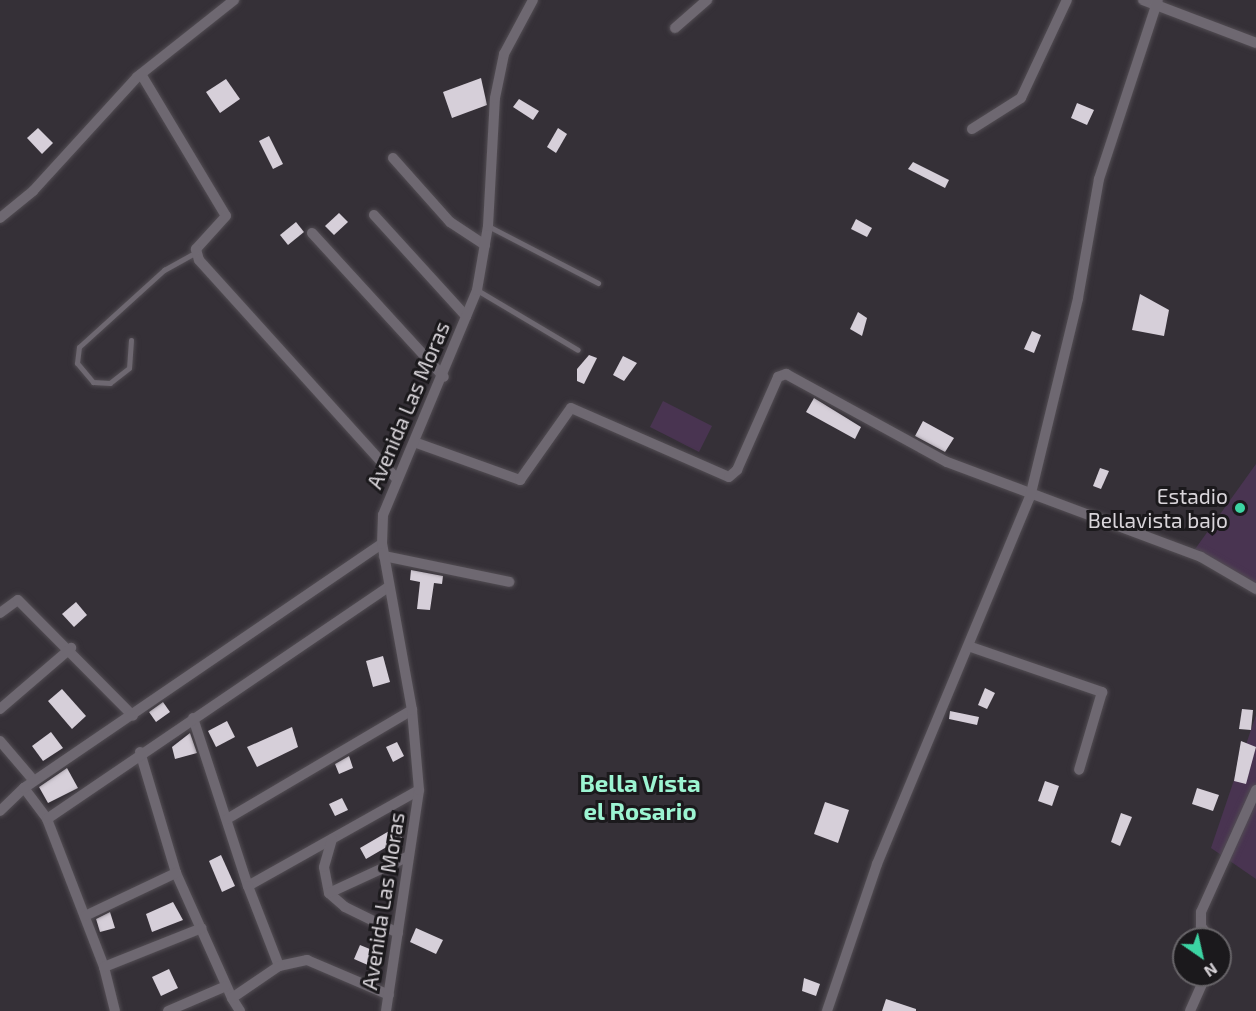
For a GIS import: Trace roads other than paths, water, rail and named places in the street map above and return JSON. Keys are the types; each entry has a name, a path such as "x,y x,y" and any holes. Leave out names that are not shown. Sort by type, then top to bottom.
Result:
{"street":[{"path":"0,219 33,191 141,74 234,0"},
{"name":"Avenida Las Moras","path":"386,1011 419,790 412,710 382,544 383,515 396,478 444,377 477,290 488,226 495,98 504,54 533,0"},
{"path":"675,28 707,0"},
{"path":"972,129 1021,98 1067,0"},
{"path":"1143,0 1157,3 1256,43"},
{"path":"827,1011 881,853 971,647 1030,497 1078,298 1099,179 1157,3"},
{"path":"141,74 226,216 195,253 396,478"},
{"path":"393,158 450,222 484,245"},
{"path":"374,215 466,316"},
{"path":"312,233 444,377"},
{"path":"414,442 520,480 571,408 729,477 737,470 778,377 786,374 946,462 1030,497 1201,557 1256,589"},
{"path":"0,811 34,781 133,716 382,544"},
{"path":"384,556 509,582"},
{"path":"47,819 140,752 388,587"},
{"path":"0,613 18,600 71,648 133,716"},
{"path":"971,647 1102,692 1079,770"},
{"path":"0,710 71,648"},
{"path":"227,819 412,710"},
{"path":"193,718 248,886 279,966"},
{"path":"0,741 34,781"},
{"path":"140,752 176,873 226,986 240,1011"},
{"path":"24,788 47,819 104,967 115,1011"},
{"path":"248,886 419,790"},
{"path":"1202,927 1201,912 1256,790"},
{"path":"332,839 324,867 329,893 345,907 398,933"},
{"path":"329,893 410,856"},
{"path":"85,916 176,873"},
{"path":"104,967 202,928"},
{"path":"232,998 279,966 307,960 388,995"},
{"path":"168,1011 226,986"},
{"path":"1190,1011 1201,987"}],"lane":[{"path":"488,226 598,283"},
{"path":"131,340 129,368 110,382 93,382 77,363 79,347 164,270 195,253"},
{"path":"477,290 578,350"}],"place":[{"name":"Estadio Bellavista bajo","path":"1240,508"}],"district":[{"name":"Bella Vista el Rosario","path":"640,797"}]}
